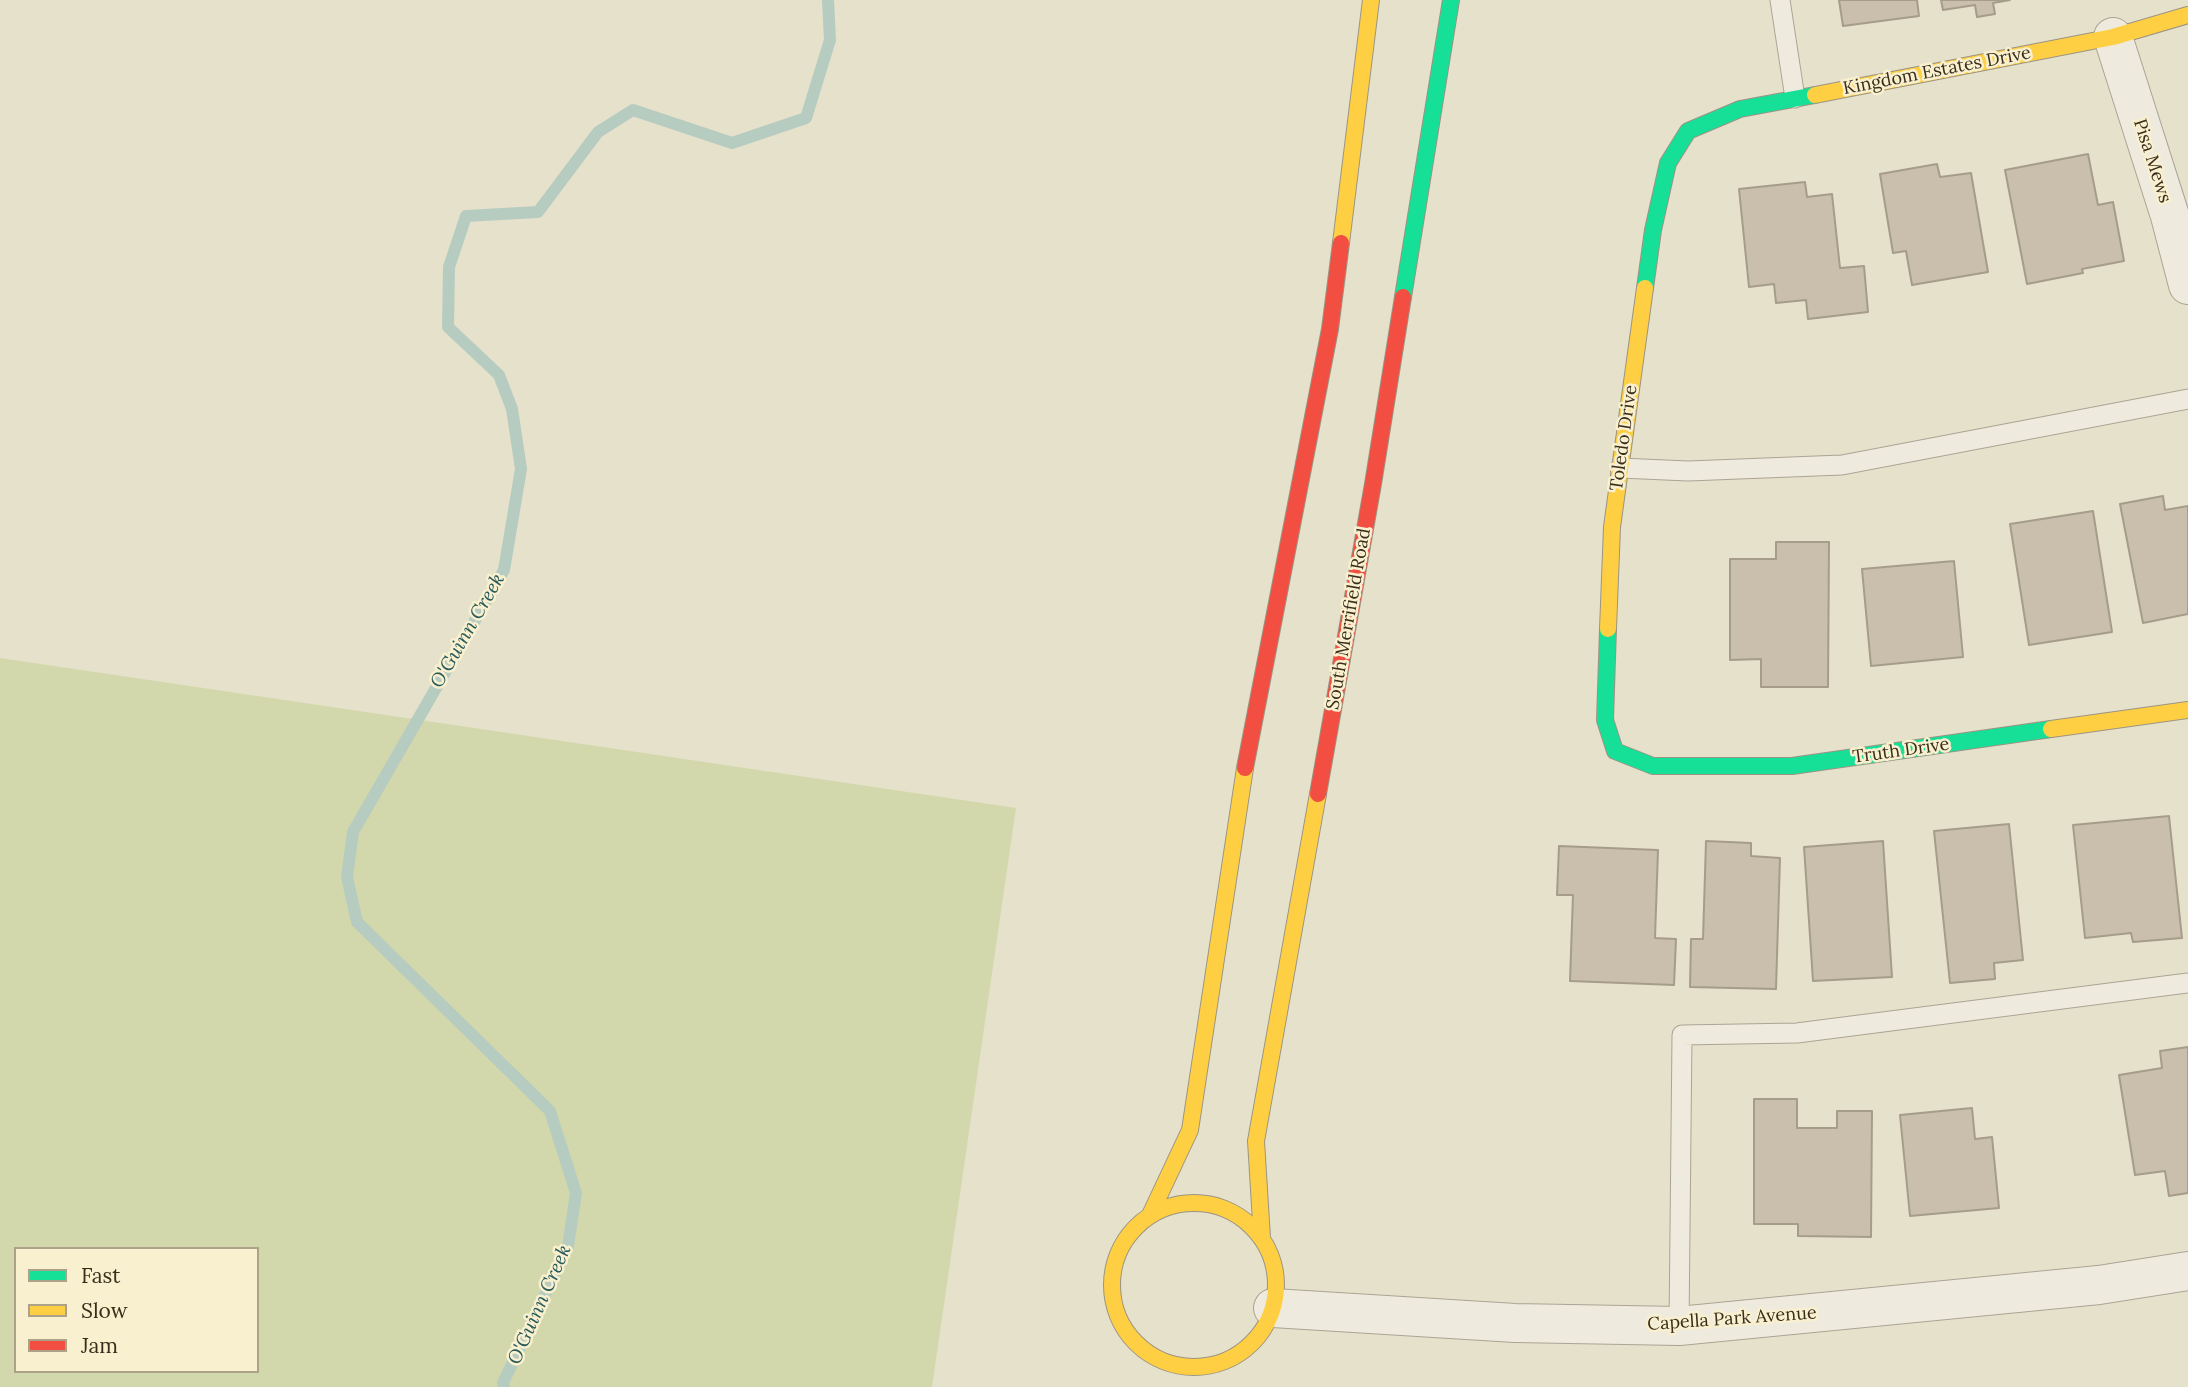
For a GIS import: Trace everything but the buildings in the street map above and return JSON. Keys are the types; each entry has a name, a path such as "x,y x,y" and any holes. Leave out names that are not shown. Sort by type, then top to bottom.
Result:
{"street":[{"path":"1151,1213 1175,1204 1199,1202 1223,1208 1245,1220 1262,1238 1273,1260 1277,1284 1273,1308 1263,1331 1247,1349 1225,1362 1172,1372 1140,1349 1116,1317 1110,1278 1122,1240 1151,1213 1190,1130 1238,807 1330,329 1371,0"},
{"name":"South Merrifield Road","path":"1262,1238 1256,1141 1374,484 1451,0"},
{"name":"Kingdom Estates Drive","path":"1688,131 1740,108 2113,37 2188,15"},
{"name":"Pisa Mews","path":"2113,37 2170,216 2188,285"},
{"name":"Toledo Drive","path":"1615,751 1605,720 1612,527 1653,230 1668,163 1688,131"},
{"name":"Truth Drive","path":"1615,751 1653,766 1792,766 2188,710"},
{"name":"Capella Park Avenue","path":"1273,1308 1515,1323 1679,1326 2099,1286 2188,1271"}],"lane":[{"path":"1780,0 1795,98"},
{"path":"1620,468 1688,471 1842,464 2188,399"},
{"path":"1679,1326 1682,1035 1797,1033 2188,983"}],"green space":[{"path":"0,658 1016,808 932,1387 0,1387"}],"waterway":[{"name":"O'Guinn Creek","path":"504,1387 503,1383 568,1246 576,1193 550,1111 357,922 347,877 353,832 504,570 521,469 512,409 499,375 448,327 449,267 466,216 538,212 598,132 633,110 732,143 806,118 830,40 828,0"}],"traffic: fast":[{"path":"1403,297 1451,0"},
{"path":"1645,288 1653,230 1668,163 1688,131 1740,109 1815,95"},
{"path":"1608,629 1605,720 1615,751 1653,766 1792,766 2051,729"}],"traffic: slow":[{"path":"1341,243 1371,0"},
{"path":"1815,95 2113,37 2188,15"},
{"path":"1608,629 1612,527 1645,288"},
{"path":"2051,729 2188,710"},
{"path":"1151,1213 1190,1130 1245,768"},
{"path":"1262,1238 1256,1141 1318,794"},
{"path":"1194,1203 1226,1209 1240,1216 1252,1227 1263,1239 1270,1253 1276,1285 1270,1317 1263,1331 1252,1343 1240,1354 1226,1361 1194,1367 1162,1361 1148,1354 1136,1343 1125,1331 1118,1317 1112,1285 1118,1253 1125,1239 1136,1227 1148,1216 1162,1209 1194,1203"}],"traffic: jam":[{"path":"1245,768 1330,329 1341,243"},
{"path":"1318,794 1403,297"}]}
